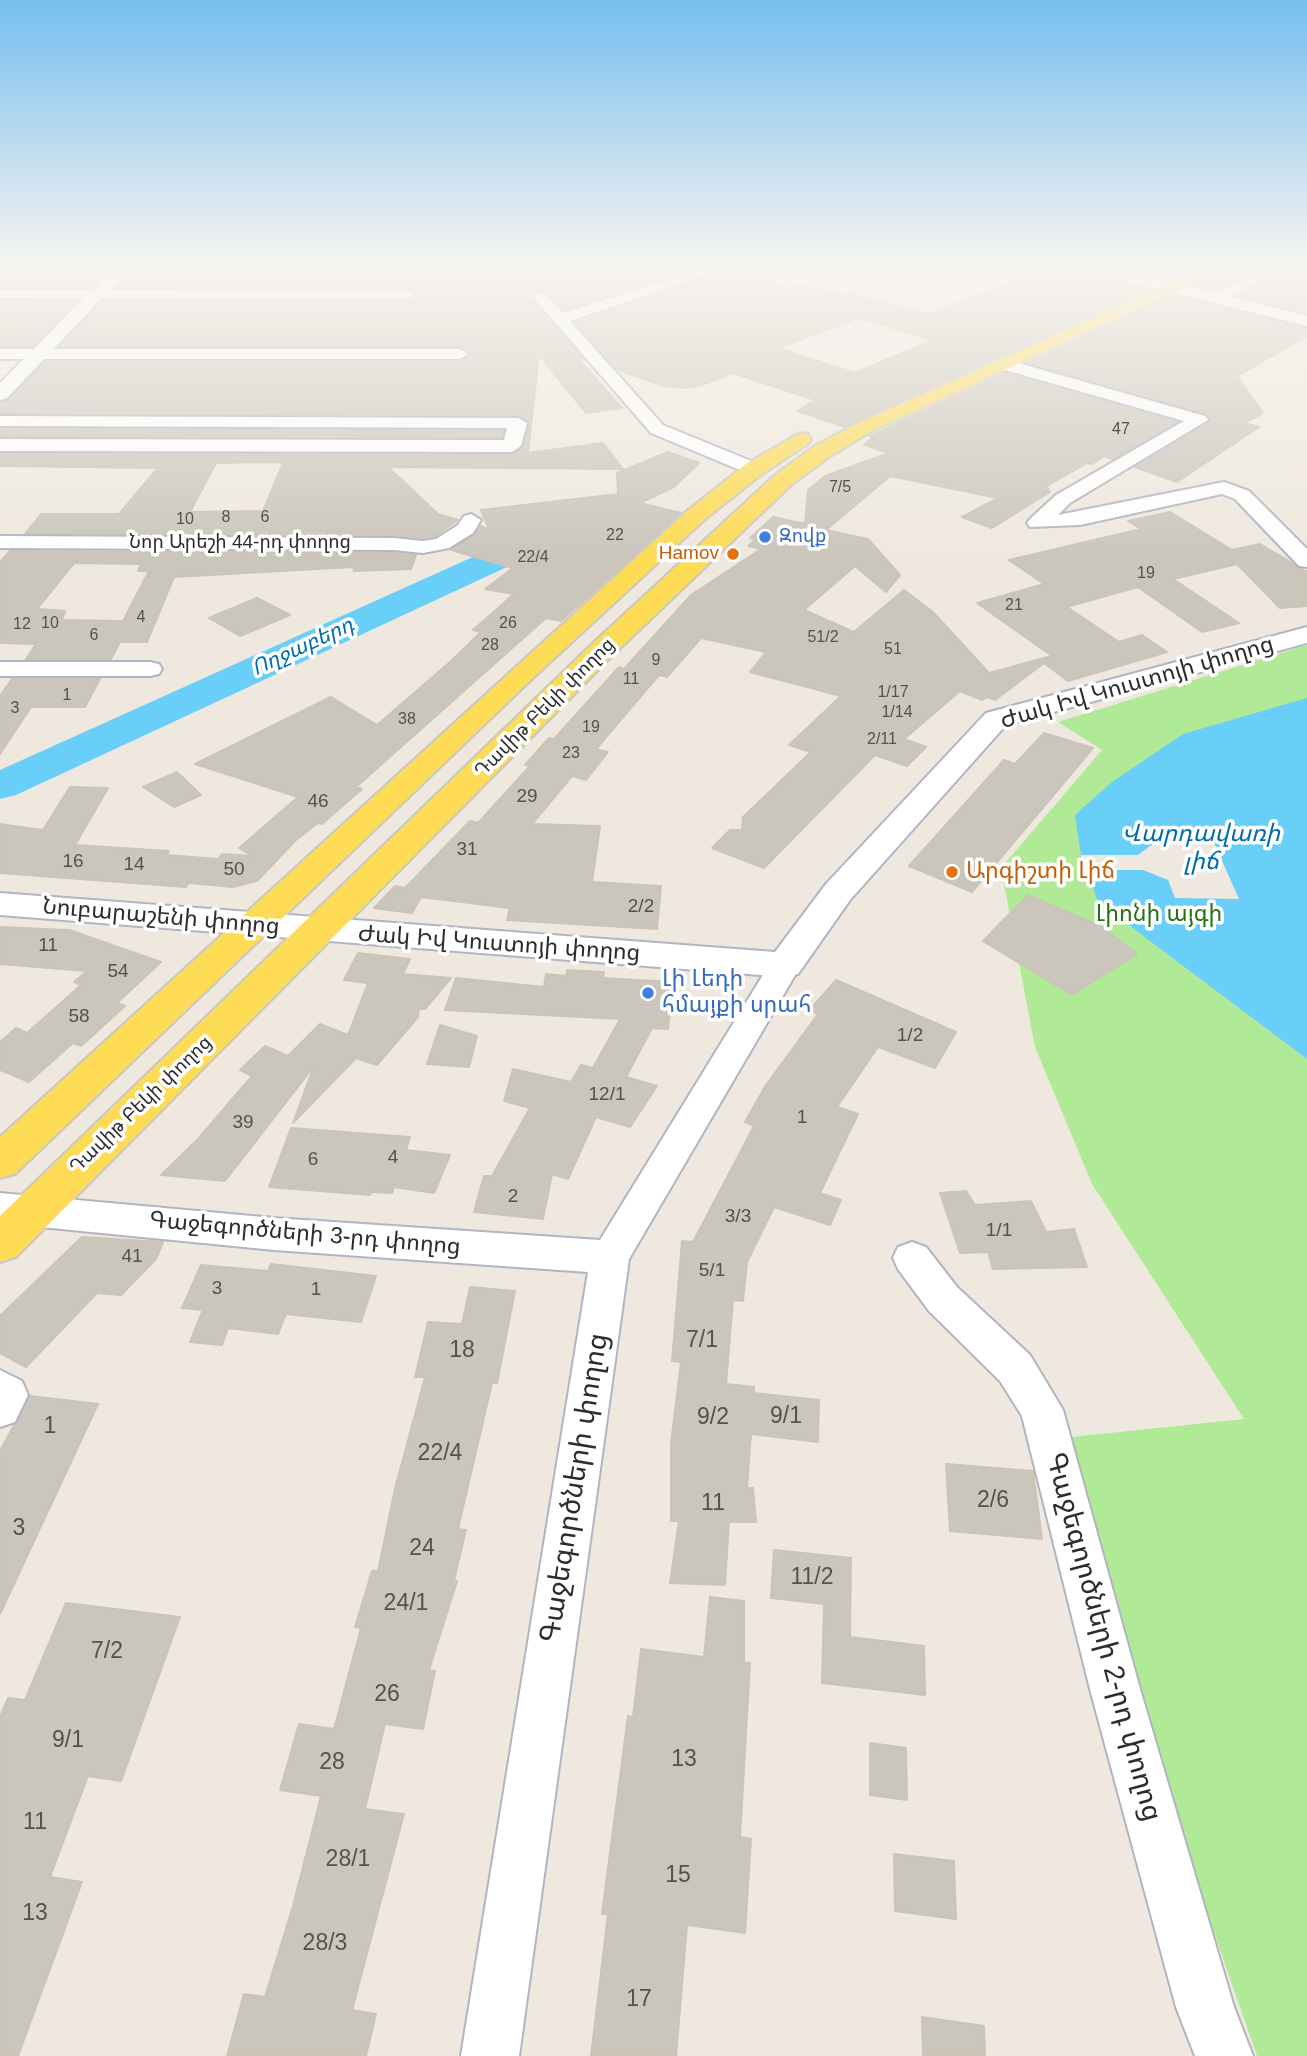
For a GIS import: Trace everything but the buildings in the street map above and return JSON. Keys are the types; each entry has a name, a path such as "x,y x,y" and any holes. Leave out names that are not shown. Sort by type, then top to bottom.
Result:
{"main road":[{"path":"0,394 28,365"},
{"name":"Դավիթ Բեկի փողոց","path":"0,1162 533,663 695,516 754,469 838,417 958,365"},
{"name":"Դավիթ Բեկի փողոց","path":"0,1244 17,1210 322,930 601,652 783,480 821,452 865,427 1002,365"},
{"name":"Ժակ Իվ Կուստոյի փողոց","path":"322,930 785,965 838,892 996,719 1307,635"},
{"name":"Նուբարաշենի փողոց","path":"0,904 322,930"}],"street":[{"path":"599,365 657,429 754,469"},
{"path":"1007,365 1199,420 1063,499 1037,523 1080,519 1224,488 1242,495 1307,561"},
{"path":"0,421 518,423 512,446 0,445"},
{"name":"Նոր Արեշի 44-րդ փողոց","path":"0,542 380,544 422,547 442,544 466,529 471,520"},
{"path":"0,668 150,669"},
{"name":"Գաջեգործների փողոց","path":"490,2056 610,1257 785,965"},
{"name":"Գաջեգործների 3-րդ փողոց","path":"17,1210 274,1234 610,1257"},
{"name":"Գաջեգործների 2-րդ փողոց","path":"912,1258 943,1298 1015,1368 1042,1410 1115,1689 1205,2007 1224,2056"},
{"path":"0,1389 7,1395 0,1408"}],"green space":[{"name":"Լիոնի այգի","path":"1307,645 1307,2056 1257,2056 1184,1846 1071,1437 1244,1419 1092,1184 1035,1047 1001,868 1102,750 1058,722"}],"water":[{"name":"Վարդավառի լիճ","path":"1307,698 1307,1059 1098,902 1081,855 1075,815 1112,782 1183,734"}],"pier":[{"path":"1148,829 1208,829 1239,899 1175,898 1168,880 1143,870 1086,870 1081,855 1138,855 1154,843"}],"waterway":[{"name":"Ողջաբերդ","path":"0,786 538,540 561,534"}],"place":[{"name":"Զովք","path":"765,537"},
{"name":"Hamov","path":"733,554"},
{"name":"Արգիշտի Լիճ","path":"952,872"},
{"name":"Լի Լեդի հմայքի սրահ","path":"648,993"}]}
